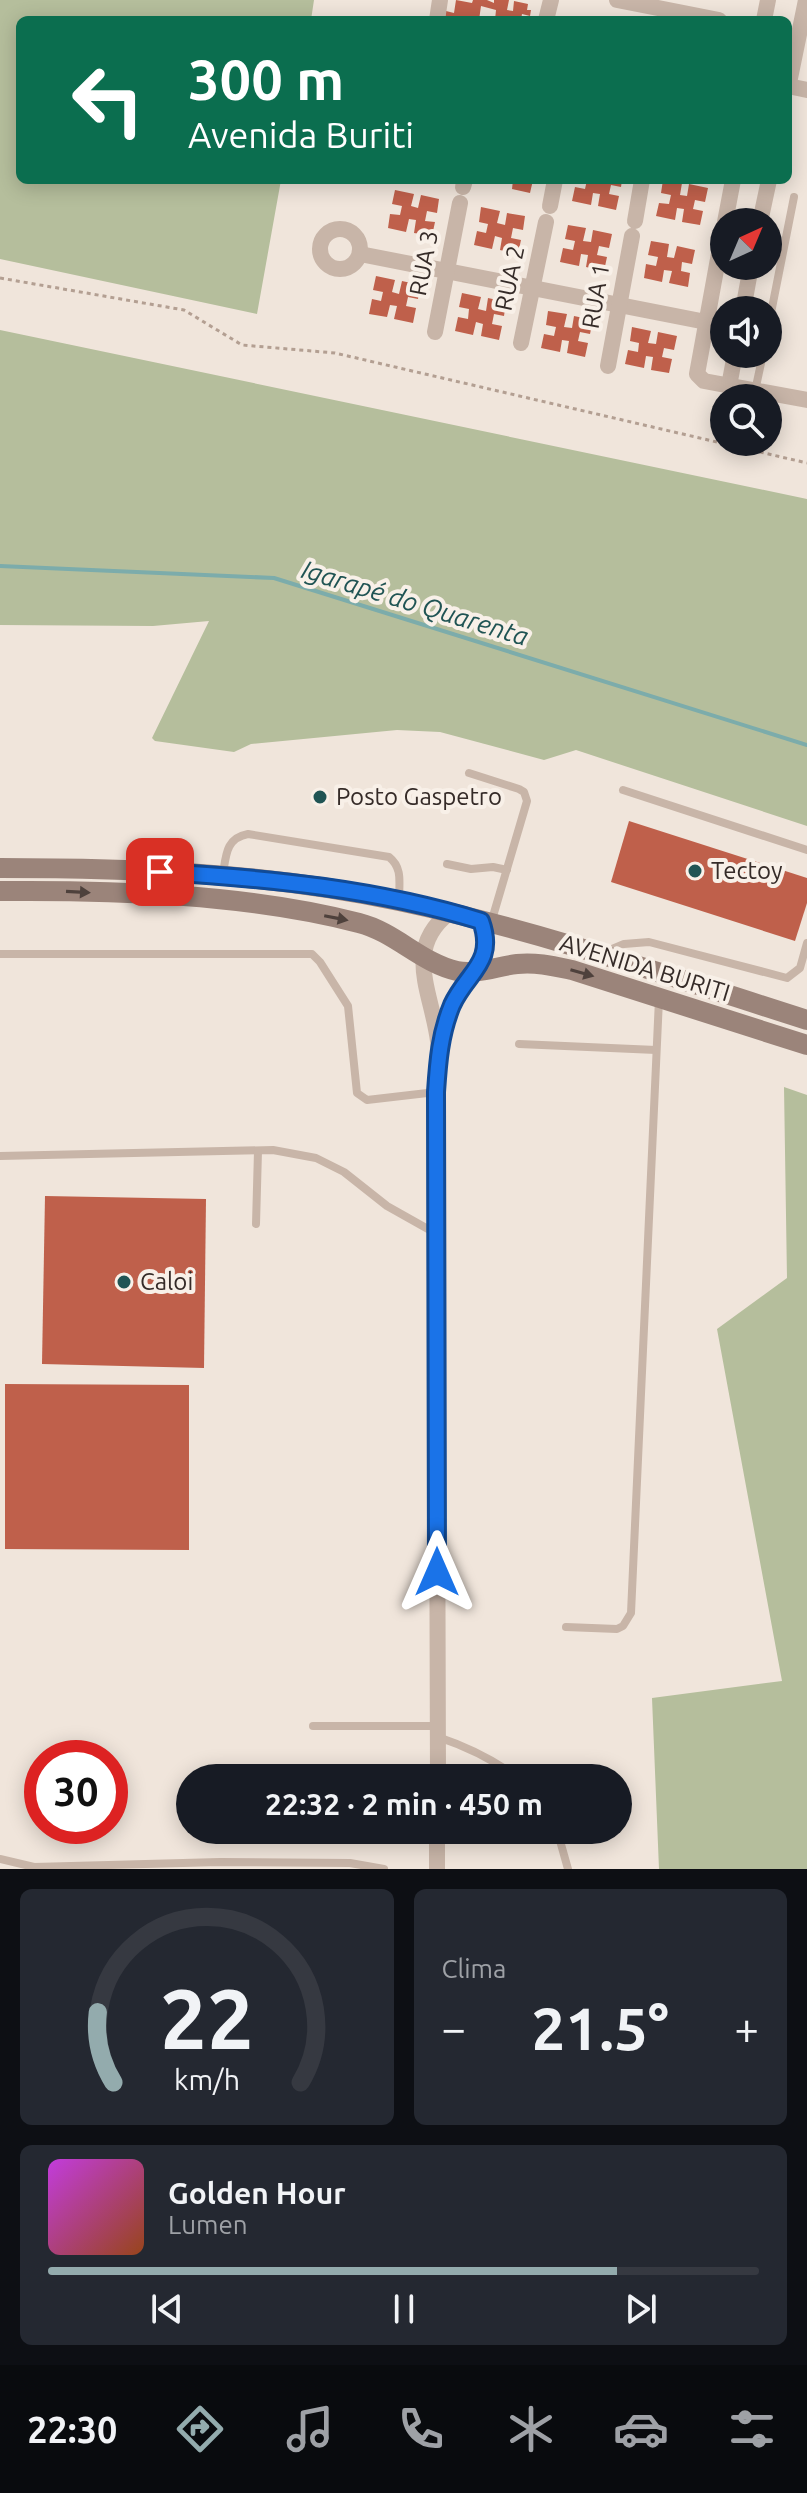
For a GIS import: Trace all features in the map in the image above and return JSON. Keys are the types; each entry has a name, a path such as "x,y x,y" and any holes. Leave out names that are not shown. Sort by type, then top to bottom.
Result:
{"main road":[{"name":"AVENIDA BURITI","path":"0,868 111,869 222,877 291,883 399,901 599,954 807,1020"},
{"name":"AVENIDA BURITI","path":"0,891 52,890 193,898 294,910 372,927 441,967 461,972 544,964 572,970 807,1045"}],"street":[{"path":"617,0 699,16"},
{"path":"792,68 806,0"},
{"name":"RUA 2","path":"521,343 554,184"},
{"name":"RUA 1","path":"608,366 641,184"},
{"path":"728,208 732,184"},
{"path":"763,208 768,184"},
{"name":"RUA 3","path":"435,332 463,190"},
{"path":"360,254 706,322"},
{"path":"719,280 706,322 699,377 719,384"},
{"path":"782,396 807,400"},
{"path":"438,1764 436,1092 439,1045 422,956 431,931 449,913"},
{"path":"439,1045 453,1003 475,971 486,948 486,922"},
{"path":"437,1844 437,1869"}],"lane":[{"path":"774,296 794,197"},
{"path":"469,773 519,789 526,796 507,870 486,922"},
{"path":"623,790 807,850"},
{"path":"222,877 229,845 248,834 389,857 400,874 399,901"},
{"path":"447,864 471,869 493,867 507,870"},
{"path":"599,954 624,944 649,942 787,978 800,968 807,943"},
{"path":"0,954 312,954 348,1006 357,1093 367,1100 436,1092"},
{"path":"566,1627 617,1629 623,1626 631,1613 659,997"},
{"path":"519,1044 656,1050"},
{"path":"0,1156 273,1150 316,1158 344,1172 404,1218 436,1234"},
{"path":"256,1224 258,1151"},
{"path":"313,1726 438,1732 496,1764"},
{"path":"561,1844 568,1869"},
{"path":"0,1859 34,1867 220,1862 350,1863 384,1869"}],"path":[{"path":"0,278 184,310 242,345 335,353 807,463"}],"green space":[{"path":"0,0 314,0 312,16 16,16 16,184 280,184 257,314 0,259"},
{"path":"0,330 807,499 807,826 576,750 544,760 440,732 397,730 251,744 234,752 155,741 152,738 209,621 153,626 0,625"},
{"path":"784,1087 807,1095 807,1869 659,1869 652,1698 782,1681 717,1329 787,1278"}],"building":[{"path":"456,0 472,3 473,0 487,0 494,3 494,0 509,0 507,10 513,11 514,1 528,4 527,10 531,10 530,16 495,16 496,10 481,6 480,16 445,16 446,11 454,13"},
{"path":"513,184 532,184 530,193 512,189"},
{"path":"586,184 621,184 621,187 611,185 609,194 619,196 616,210 598,206 600,194 593,193 591,205 572,201 575,187 585,189"},
{"path":"662,184 682,184 680,195 687,196 689,184 708,188 705,202 695,200 693,209 703,211 700,225 682,222 684,209 677,208 675,220 656,216 659,203 669,204 671,195 661,193"},
{"path":"395,190 414,194 411,206 418,208 421,195 439,199 437,213 427,211 425,221 435,222 432,236 414,233 416,220 409,219 406,232 388,228 390,214 400,215 402,206 392,204"},
{"path":"481,207 500,211 497,223 505,225 507,213 525,216 523,230 513,228 511,238 521,240 518,254 500,250 502,238 495,236 492,249 474,245 477,231 486,233 488,224 479,222"},
{"path":"568,225 586,228 583,241 591,242 593,230 612,234 609,248 599,246 597,255 607,257 604,271 586,267 588,255 581,254 579,266 560,262 563,248 573,250 575,241 565,239"},
{"path":"651,241 669,244 667,257 674,258 677,246 695,250 692,264 682,262 681,271 690,273 688,287 669,283 672,271 664,270 662,282 644,278 646,264 656,266 658,257 648,255"},
{"path":"376,276 395,280 392,292 399,294 402,281 420,285 418,299 408,297 406,306 416,308 413,323 394,319 397,306 390,305 387,317 369,314 372,299 381,301 383,292 373,290"},
{"path":"462,293 481,297 478,309 486,311 488,298 506,302 504,316 494,314 492,324 502,326 499,340 481,336 483,324 476,322 473,335 455,331 458,317 468,319 469,309 459,307"},
{"path":"548,311 567,314 564,327 572,328 574,316 593,320 590,334 580,332 578,341 588,343 585,357 567,353 569,341 562,340 560,352 541,348 544,334 554,336 556,327 546,325"},
{"path":"632,327 651,331 648,343 656,344 658,332 677,336 674,350 664,348 662,357 672,359 669,373 651,370 653,357 646,356 644,368 625,364 628,350 638,352 639,343 630,341"},
{"path":"629,821 807,878 807,903 795,941 611,882"},
{"name":"Caloi","path":"45,1196 206,1199 204,1368 42,1364"},
{"path":"5,1384 189,1385 189,1550 5,1549"}],"waterway":[{"name":"Igarapé do Quarenta","path":"0,566 274,578 807,745"}],"place":[{"name":"Posto Gaspetro","path":"320,797"},
{"name":"Tectoy","path":"695,871"},
{"name":"Caloi","path":"124,1282"}],"route":[{"path":"160,872 291,883 350,892 481,921 486,936 483,958 453,1003 439,1045 436,1092 437,1572"}]}
